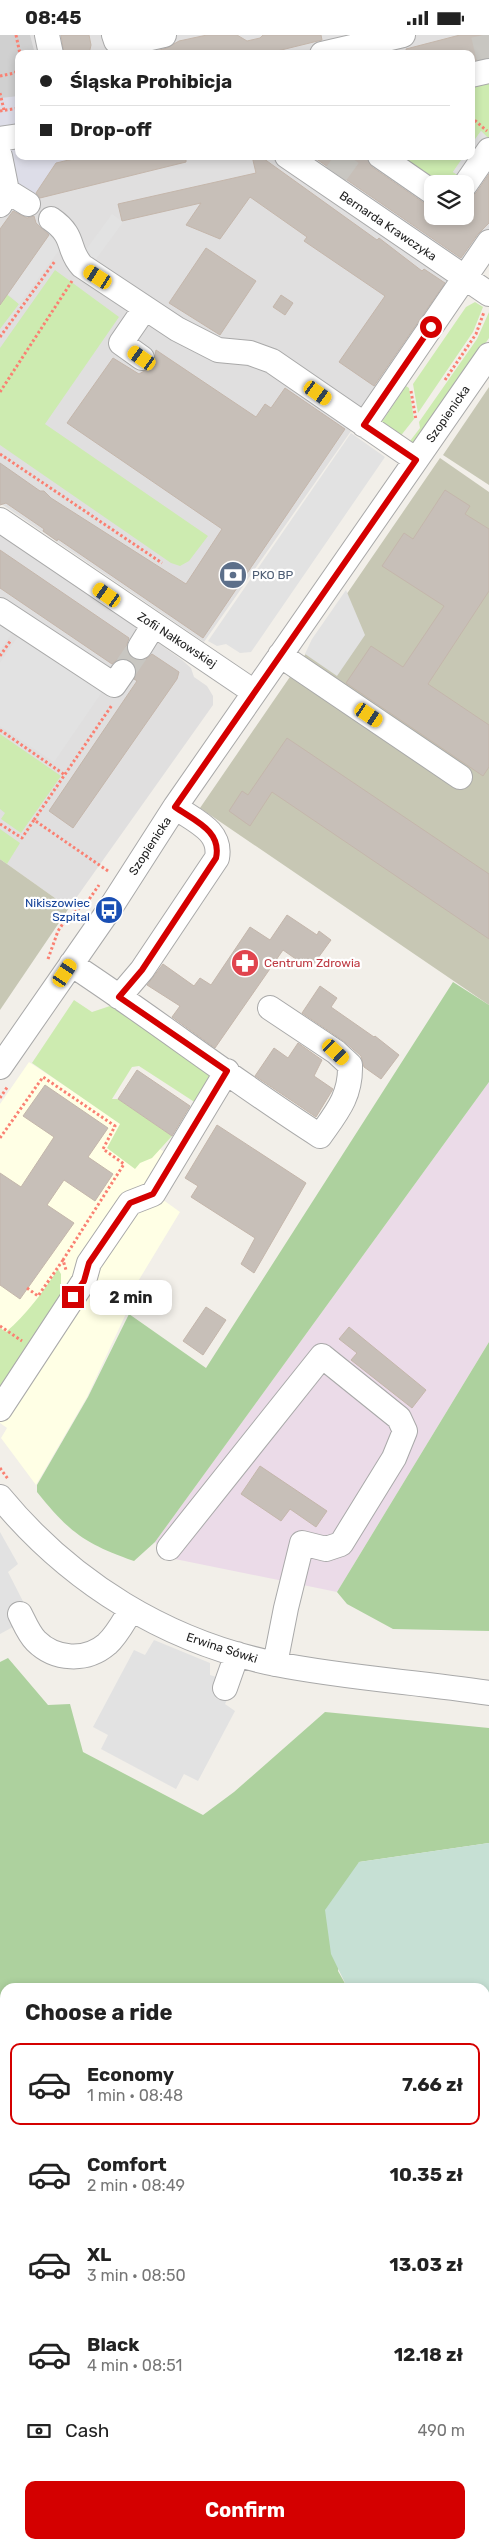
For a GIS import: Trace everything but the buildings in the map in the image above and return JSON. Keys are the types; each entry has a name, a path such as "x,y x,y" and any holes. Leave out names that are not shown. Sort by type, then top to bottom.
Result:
{"street":[{"path":"47,35 50,50"},
{"path":"114,43 124,43 164,35"},
{"path":"338,50 392,36"},
{"path":"475,74 489,71"},
{"path":"0,139 15,137"},
{"path":"472,175 489,150"},
{"path":"0,156 3,198 28,204"},
{"name":"Bernarda Krawczyka","path":"295,160 333,180 465,278 488,301"},
{"path":"386,160 424,186"},
{"path":"51,219 64,228 77,261 82,266 145,308 177,329 218,350 250,353 272,361 416,460"},
{"path":"364,425 489,241"},
{"path":"142,358 121,343 145,308"},
{"name":"Szopienicka","path":"0,1067 60,961 175,807 489,355"},
{"name":"Zofii Nałkowskiej","path":"0,521 254,693"},
{"path":"0,610 114,685 122,674"},
{"path":"140,647 154,626"},
{"path":"280,655 460,777"},
{"path":"119,997 142,970 216,858 218,847 212,833 175,807"},
{"path":"60,961 119,997 320,1136 341,1106 350,1083 350,1065 336,1052 270,1008"},
{"path":"0,1409 84,1281 89,1263 130,1203 153,1194 227,1071"},
{"path":"169,1548 322,1356 399,1418 405,1431 394,1458 341,1544 326,1549 302,1543 275,1664"},
{"name":"Erwina Sówki","path":"5,1490 38,1539 68,1566 131,1610 171,1631 237,1655 275,1664 489,1693"},
{"path":"20,1615 31,1635 42,1646 63,1656 80,1657 95,1652 107,1644 131,1610"},
{"path":"225,1688 237,1655"}],"path":[{"path":"16,35 19,50"},
{"path":"0,76 15,73"},
{"path":"0,93 2,110 15,108"},
{"path":"475,121 489,133"},
{"path":"0,337 70,240"},
{"path":"0,392 82,266"},
{"path":"442,384 476,334 488,301"},
{"path":"410,383 416,420 422,413"},
{"path":"0,454 162,563"},
{"path":"0,824 22,838 128,681 122,674"},
{"path":"0,730 65,775"},
{"path":"34,820 108,871"},
{"path":"60,961 58,931 66,919 88,901"},
{"path":"0,1138 43,1077 115,1126 103,1149 124,1164 63,1260"},
{"path":"0,1326 24,1342"},
{"path":"0,1468 5,1490"}],"shaded area":[{"path":"0,35 489,35 489,233 204,642 0,503"},
{"path":"0,35 30,35 34,50 15,50 15,97 0,98"},
{"path":"15,96 15,160 69,160 56,163 31,200 12,189 0,139 0,98"},
{"path":"481,131 489,139 466,175 458,175 453,172 461,160 475,160 475,139"},
{"path":"112,214 123,222 94,262 83,254"},
{"path":"52,230 66,241 19,304 8,294"},
{"path":"489,387 489,485 443,455"},
{"path":"351,433 385,457 251,652 240,653 226,644 217,646 208,641"},
{"path":"440,458 489,492 489,1005 200,808"},
{"path":"0,530 182,660 191,668 194,677 207,686 213,696 213,705 69,908 0,859"},
{"path":"346,590 365,635 337,676 305,654 312,639"},
{"path":"0,624 13,632 0,650"},
{"path":"19,635 102,692 54,762 0,726 0,663"},
{"path":"0,859 69,908 0,1010"},
{"path":"29,1062 166,1153 144,1186 180,1212 131,1293 131,1303 87,1397 36,1485 1,1438 7,1428 0,1423 0,1104"},
{"path":"489,1082 489,1342 337,1592 170,1558 155,1542"},
{"path":"0,1532 18,1564 8,1572 31,1617 0,1634"},
{"path":"154,1640 210,1663 210,1675 235,1683 225,1704 235,1711 198,1781 184,1774 176,1789 101,1749 108,1735 93,1727 134,1650 145,1655"},
{"path":"489,1843 489,1983 345,1983 331,1954 325,1910 359,1862"}],"green space":[{"path":"489,77 489,139 481,131 475,139 475,80"},
{"path":"406,160 461,160 453,172 458,175 430,175"},
{"path":"55,270 119,317 45,424 208,536 189,561 180,566 171,563 0,445 0,348"},
{"path":"0,289 19,304 0,329"},
{"path":"475,302 483,307 473,332 418,413 413,384 466,307"},
{"path":"489,312 489,338 417,443 407,445 420,428 419,422 477,339"},
{"path":"406,386 409,388 414,419 399,438 379,426"},
{"path":"0,734 61,776 21,833 1,819 5,813 0,809"},
{"path":"0,829 20,843 7,864 0,859"},
{"path":"453,982 489,1005 489,1082 155,1542 134,1561 103,1549 79,1535 48,1506 37,1492 37,1485 88,1397 129,1314 206,1368"},
{"path":"74,1000 92,1012 113,1005 215,1076 196,1103 139,1066 132,1067 112,1099 118,1099 172,1136 152,1158 140,1163 135,1169 107,1148 120,1124 32,1063"},
{"path":"58,1269 61,1274 61,1298 0,1389 0,1328 6,1332 21,1318"},
{"path":"489,1342 489,1631 393,1629 347,1604 337,1592"},
{"path":"8,1658 48,1705 70,1704 83,1752 203,1815 234,1792 325,1712 489,1728 489,1843 359,1862 338,1971 345,1983 0,1983 0,1662"}],"tunnel":[{"path":"483,35 489,60"},
{"path":"336,174 346,160"},
{"path":"123,672 140,647"}],"place":[{"name":"PKO BP","path":"233,575"},
{"name":"Nikiszowiec Szpital","path":"109,910"},
{"name":"Centrum Zdrowia","path":"245,963"}],"route":[{"path":"73,1297 84,1281 89,1263 130,1203 153,1194 227,1071 119,997 142,970 216,858 218,847 212,833 175,807 416,460 364,425 431,327"}]}
